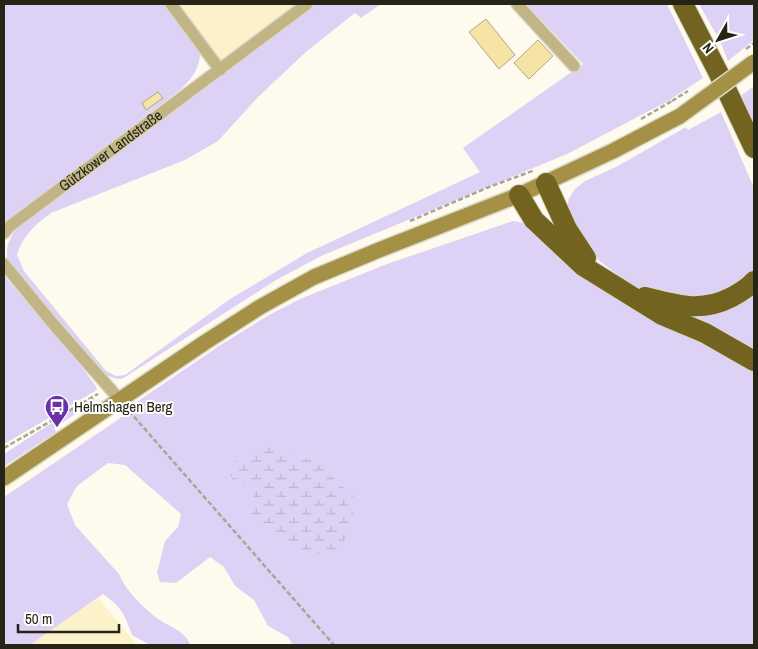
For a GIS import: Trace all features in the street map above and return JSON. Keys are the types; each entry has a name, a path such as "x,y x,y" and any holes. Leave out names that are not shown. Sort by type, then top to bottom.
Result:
{"highway":[{"path":"683,4 754,148"},
{"path":"546,183 563,222 578,246 588,260 608,281"},
{"path":"519,195 534,220 582,266 662,315 705,333 754,361"},
{"path":"625,292 690,307 704,306 728,299 749,287 754,281"}],"main road":[{"path":"4,478 260,307 314,277 519,195 614,151 680,116 754,62"}],"street":[{"path":"171,4 220,70"},
{"name":"Gützkower Landstraße","path":"4,233 10,226 307,4"},
{"path":"517,4 574,66"},
{"path":"4,264 54,325 120,400"}],"path":[{"path":"120,400 334,645"}],"shaded area":[{"path":"175,4 298,4 219,63"},
{"path":"98,598 137,645 30,645"}],"green space":[{"path":"4,4 165,4 200,51 200,57 195,73 180,90 4,223"},
{"path":"314,4 381,4 361,18 355,13 307,51 258,97 218,141 185,160 51,213 35,226 23,241 17,255 24,271 106,371 116,376 125,375 230,299 307,253 480,172 463,148 583,64 526,4 667,4 703,78 668,101 567,154 321,256 276,280 122,379 113,378 100,371 7,261 7,247 17,228"},
{"path":"699,4 754,4 754,40 728,61 720,41"},
{"path":"754,86 754,131 739,97"},
{"path":"721,112 754,188 754,271 747,279 714,299 647,292 623,279 589,250 567,207 569,198 575,189 585,181 618,166 686,127 688,130"},
{"path":"513,221 524,223 754,368 754,645 293,645 288,637 268,626 254,600 235,586 224,567 210,557 176,583 160,582 157,573 165,541 178,527 181,514 125,465 108,463 77,486 67,504 75,525 119,574 130,592 139,602 159,620 180,632 190,645 150,645 132,635 122,611 103,594 30,645 4,645 4,497 119,419 141,399 219,346 269,315 300,299 387,264"},
{"path":"4,276 73,355 97,390 4,444"},
{"path":"754,287 754,353 674,310"},
{"path":"94,398 95,401 54,428 56,432 4,466 4,454 76,407"},
{"path":"263,445 314,461 355,498 351,533 332,553 308,554 298,551 281,534 268,534 247,516 259,506 248,485 233,480 227,466"}],"building":[{"path":"486,19 515,55 499,69 469,32"},
{"path":"538,40 553,56 529,79 514,63"},
{"path":"158,92 163,98 146,110 142,103"}],"place":[{"name":"Helmshagen Berg","path":"57,428"}]}
